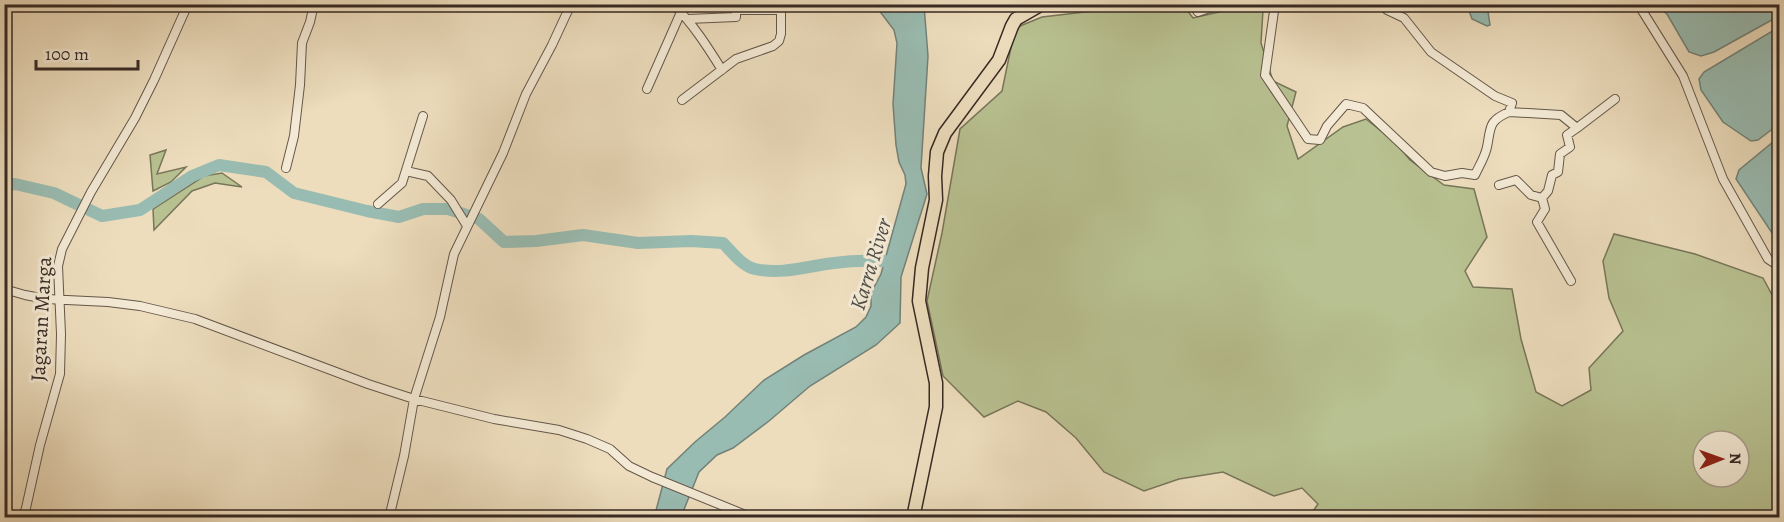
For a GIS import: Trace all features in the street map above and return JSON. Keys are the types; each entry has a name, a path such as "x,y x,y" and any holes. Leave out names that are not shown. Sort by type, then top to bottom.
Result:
{"main road":[{"path":"914,518 936,407 936,383 919,301 922,268 936,200 937,152 945,133 999,60 1016,19 1042,4"}],"street":[{"name":"Jagaran Marga","path":"23,518 60,374 58,266 62,249 91,192 135,118 188,4"},
{"path":"286,168 296,126 302,43 314,4"},
{"path":"389,518 404,456 414,399 440,317 454,254 503,153 526,94 571,4"},
{"path":"673,4 704,40 722,70"},
{"path":"1192,4 1198,12 1221,4"},
{"path":"1275,4 1265,75 1308,139 1320,140 1327,126 1346,104 1363,108 1431,172 1445,176 1462,173 1475,175 1486,149 1490,127 1498,117 1509,112 1561,115 1576,128"},
{"path":"1381,4 1387,10 1404,18 1431,52 1495,96 1512,103 1509,112"},
{"path":"1638,4 1683,76 1723,179 1768,259 1779,267"},
{"path":"682,100 736,59 773,46 779,41 781,34 781,7 736,7 736,17 688,19"},
{"path":"646,89 681,12"},
{"path":"1542,198 1548,191 1552,175 1558,172 1560,154 1570,147 1567,135 1615,99"},
{"path":"378,204 402,183 423,116"},
{"path":"406,171 428,176 451,200 468,224"},
{"path":"1498,185 1516,180 1531,195 1542,198"},
{"path":"1542,198 1545,209 1538,222 1571,281"},
{"path":"4,289 25,295 140,306 195,319 414,399 494,418 559,430 610,449 629,466 652,477 753,518"}],"green space":[{"path":"1145,5 1183,5 1193,18 1241,7 1263,10 1261,43 1273,81 1296,92 1287,126 1298,159 1343,127 1366,119 1395,142 1410,160 1444,185 1474,189 1487,237 1465,271 1473,287 1512,289 1521,339 1536,392 1562,406 1591,390 1589,368 1623,331 1609,298 1603,261 1614,234 1695,254 1763,278 1779,308 1779,517 1309,517 1318,504 1302,488 1274,496 1223,472 1179,479 1144,491 1104,472 1076,438 1046,412 1018,401 984,417 943,376 927,301 942,233 960,129 1002,91 1015,28 1042,17"},
{"path":"166,150 157,174 186,167 171,182 153,191 150,155"},
{"path":"222,173 242,187 215,183 192,191 154,230 153,209 204,176"}],"water":[{"path":"875,5 890,5 896,10 898,5 924,5 928,56 921,168 927,194 901,277 900,323 876,345 810,386 733,448 717,455 699,472 681,517 654,518 667,469 764,380 856,327 866,317 871,306 871,293 881,274 906,184 896,145 893,104 897,43 894,30"},
{"path":"1467,5 1487,5 1490,25 1487,26 1472,19"},
{"path":"1654,5 1779,5 1779,16 1714,52 1701,56 1689,52 1667,14"},
{"path":"1779,27 1779,124 1758,140 1751,141 1723,122 1701,90 1699,79 1704,72"},
{"path":"1779,137 1780,234 1778,236 1772,233 1736,179 1739,170"}],"waterway":[{"name":"Karra River","path":"4,186 15,184 54,193 102,216 140,210 192,176 219,165 266,172 294,193 367,211 399,217 423,209 448,209 479,219 504,242 536,241 583,235 638,243 691,241 723,243 746,265 765,271 785,271 849,261 895,262"}]}
